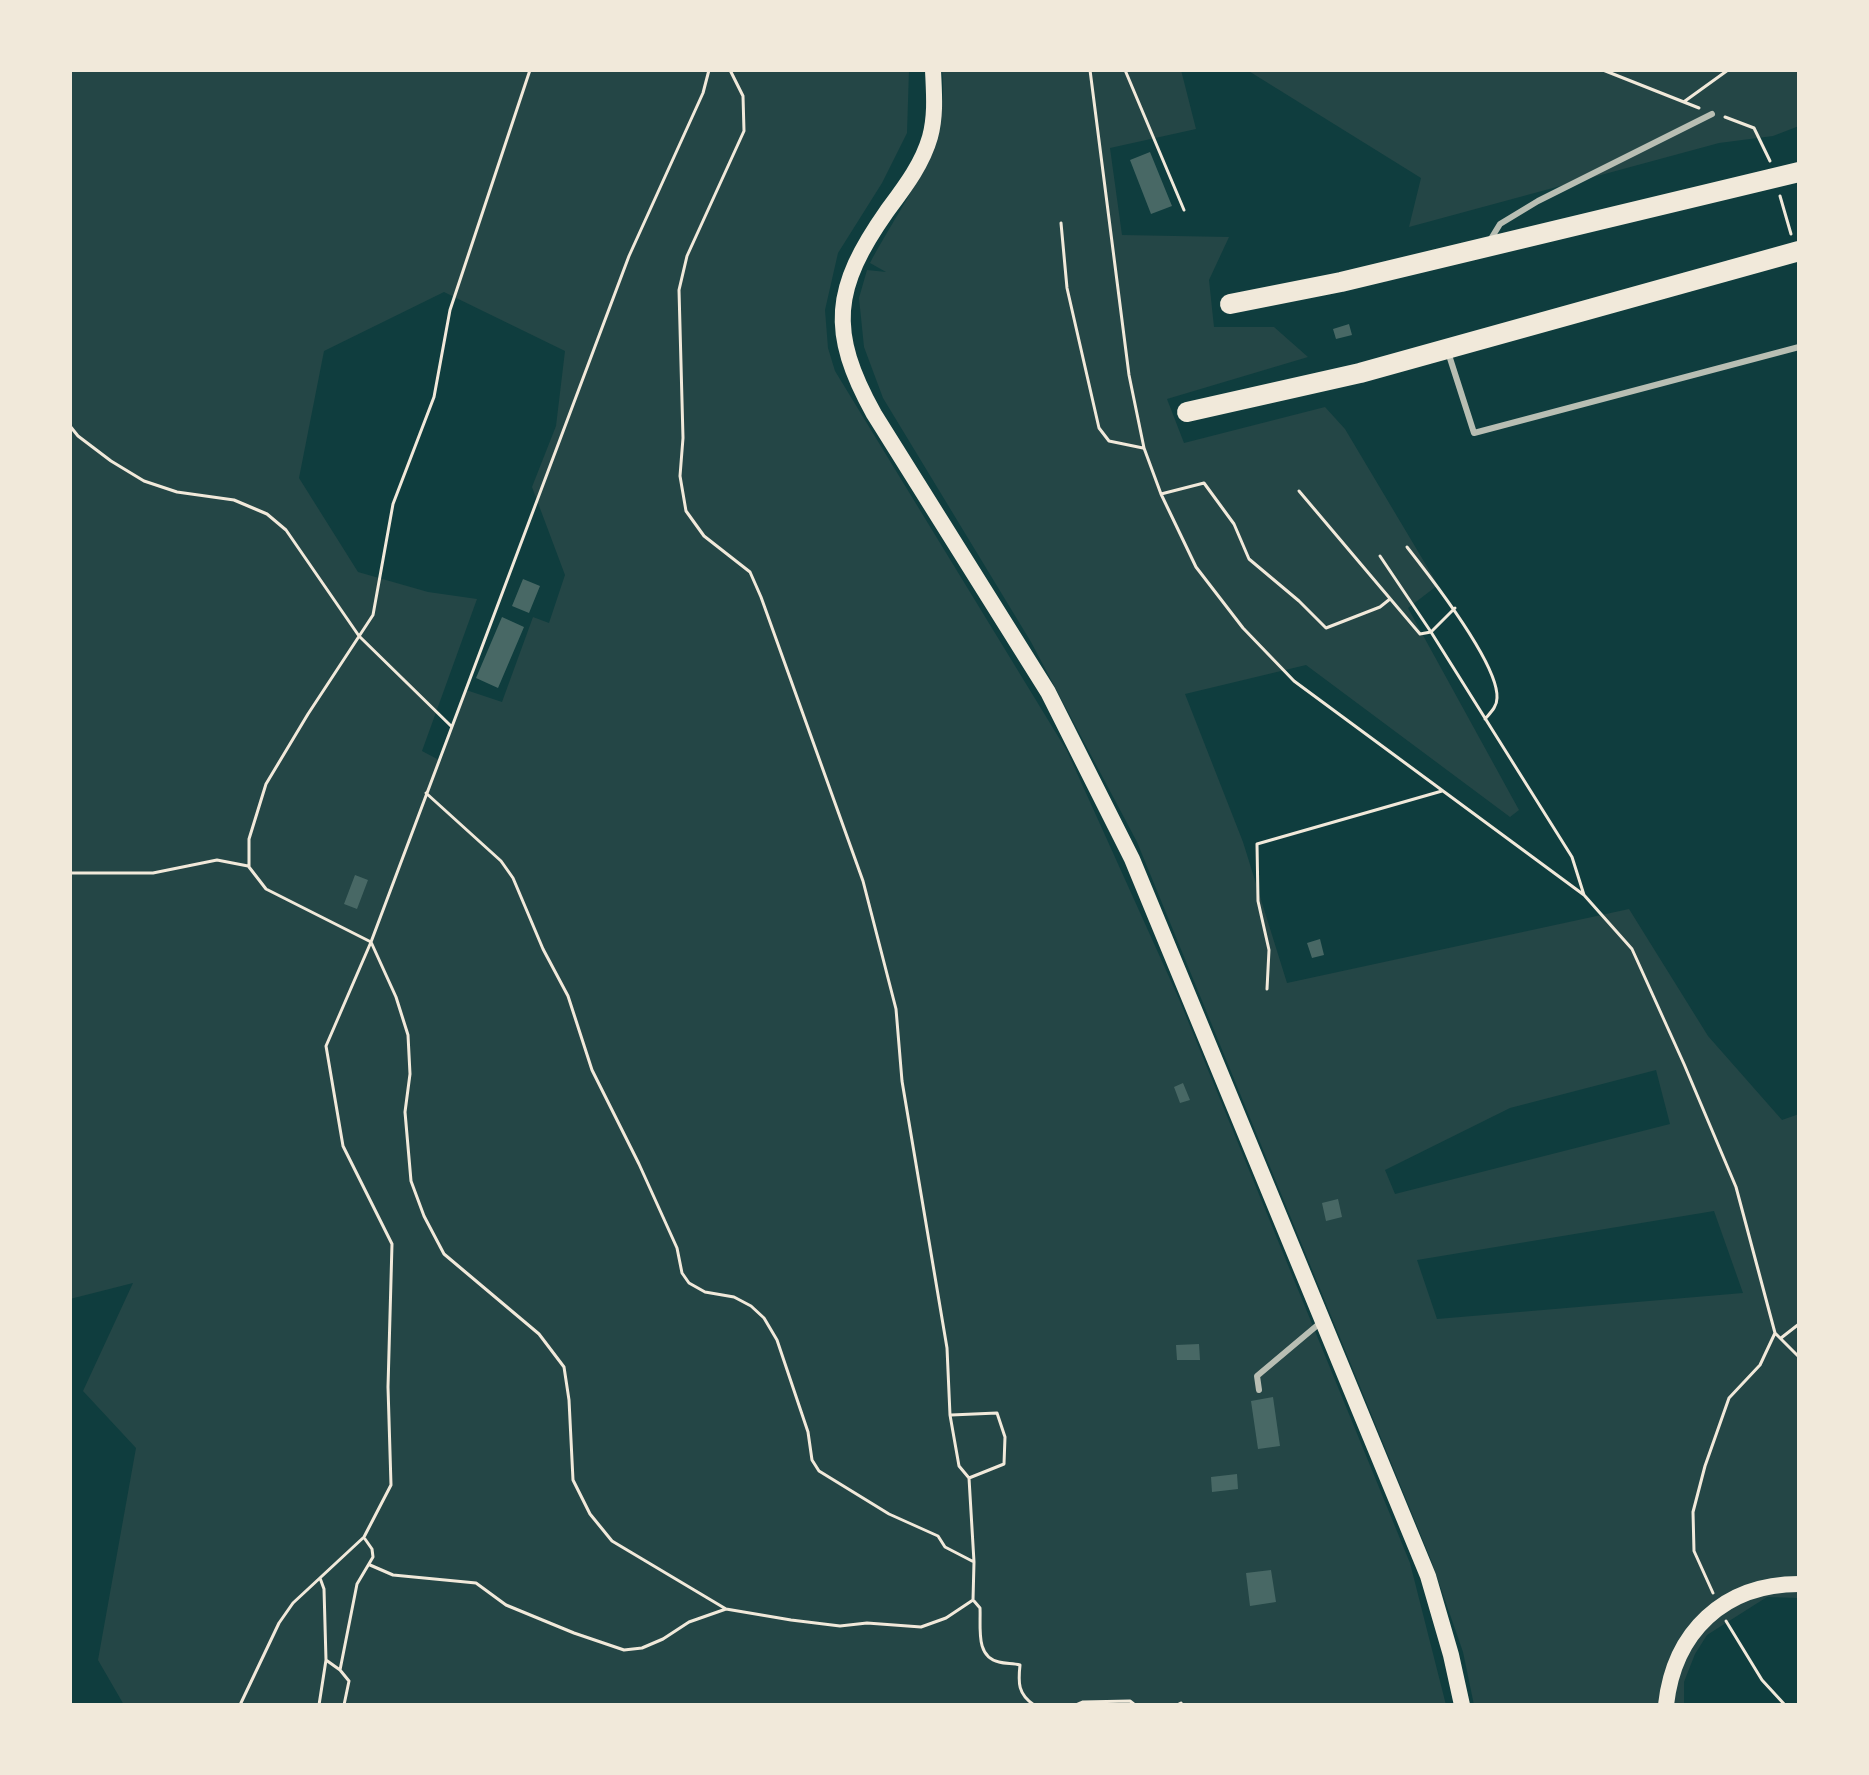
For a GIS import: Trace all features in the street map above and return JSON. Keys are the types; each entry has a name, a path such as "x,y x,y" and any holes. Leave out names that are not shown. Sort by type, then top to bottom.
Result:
{"highway":[{"path":"1230,304 1341,282 1799,172"},
{"path":"1187,412 1360,373 1799,251"}],"main road":[{"path":"933,70 935,108 930,138 913,175 873,231 844,292 841,322 847,357 874,414 1048,692 1132,859 1428,1576 1462,1705"},
{"path":"1666,1705 1669,1683 1679,1653 1695,1628 1719,1605 1779,1584 1799,1584"}],"lane":[{"path":"1485,248 1500,224 1538,201 1712,114"},
{"path":"1447,349 1474,433 1799,347"},
{"path":"1259,1390 1257,1376 1322,1320"}],"path":[{"path":"530,70 450,310 434,397 393,504 373,615 266,784 249,839 249,867 266,889 371,942 396,997 408,1035 410,1074 405,1112 411,1181 424,1216 444,1254 539,1334 564,1367 573,1480 590,1514 612,1541 726,1609 840,1626 867,1623 921,1627 946,1618 973,1600"},
{"path":"240,1705 279,1623 293,1603 364,1537 391,1485 388,1373 392,1244 343,1146 326,1046 371,942 629,256 703,93 709,70"},
{"path":"730,70 743,96 744,131 687,256 679,290 683,438 680,476 686,511 704,536 750,572 863,881 896,1009 902,1081 947,1348 950,1415 959,1466 969,1478 973,1600 980,1608 979,1637 991,1659 1020,1665 1019,1688 1025,1699 1034,1705"},
{"path":"1090,70 1129,375 1144,448 1161,494 1196,567 1243,628 1294,681 1584,895 1632,949 1736,1187 1775,1333 1799,1357"},
{"path":"1125,70 1184,210"},
{"path":"1603,70 1685,101 1728,70"},
{"path":"1061,223 1067,288 1099,428 1109,441 1144,448"},
{"path":"70,426 78,436 111,461 144,481 177,492 234,500 267,514 286,530 359,636 451,726"},
{"path":"1161,494 1204,483 1234,524 1249,559 1326,628 1380,607 1390,599"},
{"path":"1299,491 1420,634 1431,632 1455,608"},
{"path":"1407,547 1455,608 1497,688 1497,703 1485,719"},
{"path":"1380,556 1572,857 1584,895"},
{"path":"1267,989 1269,950 1258,901 1257,844 1442,791"},
{"path":"426,793 501,861 513,878 543,949 568,996 592,1070 677,1248 682,1273 689,1283 705,1292 734,1297 764,1318 777,1340 808,1432 812,1460 819,1471 889,1514 938,1536 945,1547 974,1562"},
{"path":"70,873 153,873 217,860 249,867"},
{"path":"1781,1338 1799,1324"},
{"path":"1775,1333 1760,1365 1729,1398 1705,1466 1693,1512 1694,1551 1729,1628 1762,1680 1785,1705"},
{"path":"950,1415 997,1413 1005,1437 1004,1464 969,1478"},
{"path":"340,1670 357,1584 373,1557 364,1537"},
{"path":"370,1565 393,1575 476,1583 506,1605 624,1650 642,1648 689,1622 726,1609"},
{"path":"319,1705 326,1660 324,1589 320,1578"},
{"path":"326,1660 349,1681 344,1705"},
{"path":"1076,1705 1116,1701 1130,1701 1135,1705"}],"shaded area":[{"path":"70,70 909,70 907,133 882,183 838,253 825,310 828,348 835,371 1067,751 1179,999 1410,1563 1446,1705 124,1705 98,1660 136,1448 83,1391 133,1283 70,1299","holes":["444,292 565,351 556,426 532,487 565,575 549,623 533,617 502,702 466,690 441,761 422,751 477,599 428,592 358,572 299,478 324,351"]},
{"path":"942,70 1181,70 1196,129 1110,148 1122,235 1229,237 1209,280 1214,327 1274,327 1308,357 1167,399 1184,443 1325,407 1345,429 1438,585 1408,608 1519,810 1510,817 1306,665 1185,694 1243,842 1287,983 1629,909 1708,1036 1782,1120 1799,1114 1799,1598 1767,1597 1707,1635 1695,1654 1684,1682 1684,1705 1474,1705 1463,1652 1431,1560 1137,842 1031,642 883,398 864,347 859,298 867,270 886,272 870,263 922,171 939,123 943,97","holes":["1656,1070 1670,1124 1395,1194 1385,1170 1510,1108","1714,1211 1743,1293 1437,1319 1417,1260"]},
{"path":"1247,70 1799,70 1799,126 1773,136 1719,143 1409,227 1421,178"}],"building":[{"path":"1150,152 1172,206 1151,214 1130,160"},
{"path":"1349,324 1352,335 1336,339 1333,329"},
{"path":"523,579 540,586 529,613 512,606"},
{"path":"502,617 524,627 498,688 476,678"},
{"path":"355,875 368,880 357,909 344,904"},
{"path":"1320,939 1324,955 1312,958 1307,943"},
{"path":"1183,1083 1190,1100 1180,1103 1174,1087"},
{"path":"1338,1199 1342,1217 1326,1221 1322,1203"},
{"path":"1199,1344 1200,1360 1177,1360 1176,1345"},
{"path":"1273,1397 1280,1446 1258,1449 1251,1401"},
{"path":"1237,1474 1238,1489 1212,1492 1211,1477"},
{"path":"1271,1570 1276,1602 1250,1606 1246,1573"}]}
